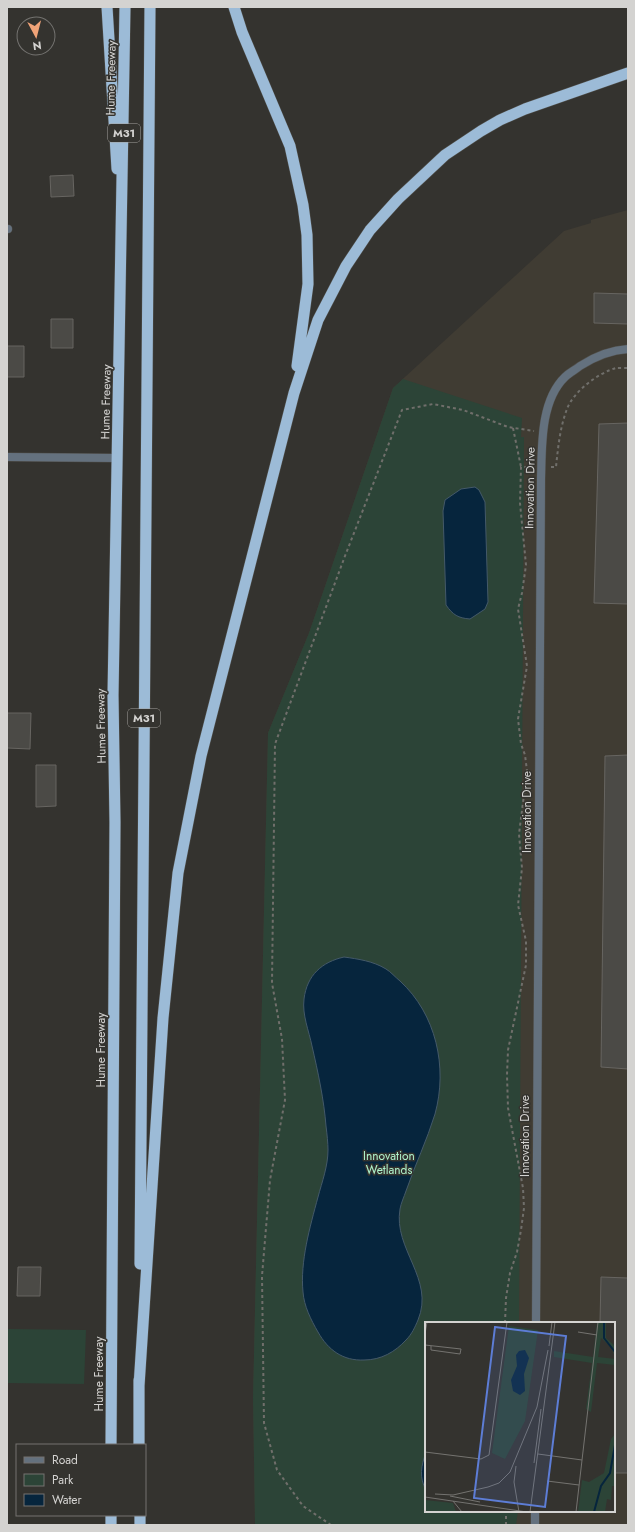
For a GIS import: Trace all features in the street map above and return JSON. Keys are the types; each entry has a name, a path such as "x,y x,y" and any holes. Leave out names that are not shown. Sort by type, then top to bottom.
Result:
{"highway":[{"path":"107,7 116,154 122,219"},
{"name":"Hume Freeway","path":"111,1444 115,822 113,696 125,7"},
{"name":"M31","path":"139,1444 150,7"},
{"path":"234,7 242,32 290,146 303,204 307,235 308,284 294,393"},
{"path":"139,1386 162,1026 178,874 201,756 294,393 318,320 346,266 362,240 381,216 416,180 445,155 500,120 525,109 628,72"}],"street":[{"name":"Innovation Drive","path":"536,1322 541,487 544,422 552,396 564,377 587,361 615,350 628,349"},
{"path":"7,457 117,458"},
{"path":"535,1512 535,1525"}],"path":[{"path":"550,467 556,468 561,431 567,408 578,393 588,382 601,374 616,368 628,368"},
{"path":"331,1525 303,1506 277,1470 264,1423 262,1276 270,1180 285,1100 282,1039 272,984 275,744 402,410 433,404 463,410 513,428 543,433"},
{"path":"505,1322 506,1298 510,1273 517,1252 524,1208 508,1108 507,1075 508,1050 521,995 526,965 526,941 518,905 522,868 519,834 526,771 525,755 521,744 518,719 527,666 518,609 526,565 520,503 522,467 513,428"},
{"path":"522,467 536,467"},
{"path":"506,1512 506,1525"}],"shaded area":[{"name":"Innovation Wetlands","path":"628,210 628,1525 255,1525 253,1398 268,733 309,633 393,388 564,231 591,223 591,220"}],"green space":[{"name":"Innovation Wetlands","path":"403,379 522,418 521,437 524,437 519,1322 425,1322 425,1512 518,1512 516,1525 255,1525 253,1398 268,733 309,633 393,388"},
{"path":"7,1329 86,1330 84,1384 7,1383"}],"water":[{"path":"475,487 479,490 485,502 488,602 485,609 470,619 462,618 456,615 446,605 443,511 445,500 461,489"},
{"path":"344,957 381,966 400,981 412,994 430,1025 436,1042 439,1060 439,1096 435,1114 400,1209 399,1224 407,1251 418,1277 422,1305 414,1328 402,1344 382,1357 370,1360 349,1359 337,1353 326,1344 310,1318 306,1308 302,1280 306,1244 328,1156 322,1096 305,1017 304,999 308,983 312,976 322,966"},
{"path":"425,1456 425,1488 422,1481 423,1462"}],"building":[{"path":"73,175 74,196 51,197 50,176"},
{"path":"594,293 628,294 628,324 594,323"},
{"path":"51,319 73,319 73,348 51,348"},
{"path":"7,346 24,346 24,377 7,377"},
{"path":"628,423 628,604 594,603 599,424"},
{"path":"7,713 31,713 30,749 7,748"},
{"path":"628,755 628,1069 601,1067 605,756"},
{"path":"36,765 56,765 56,806 36,807"},
{"path":"18,1267 41,1267 40,1296 17,1296"},
{"path":"601,1277 628,1278 628,1473 615,1473 615,1322 600,1322"}]}
